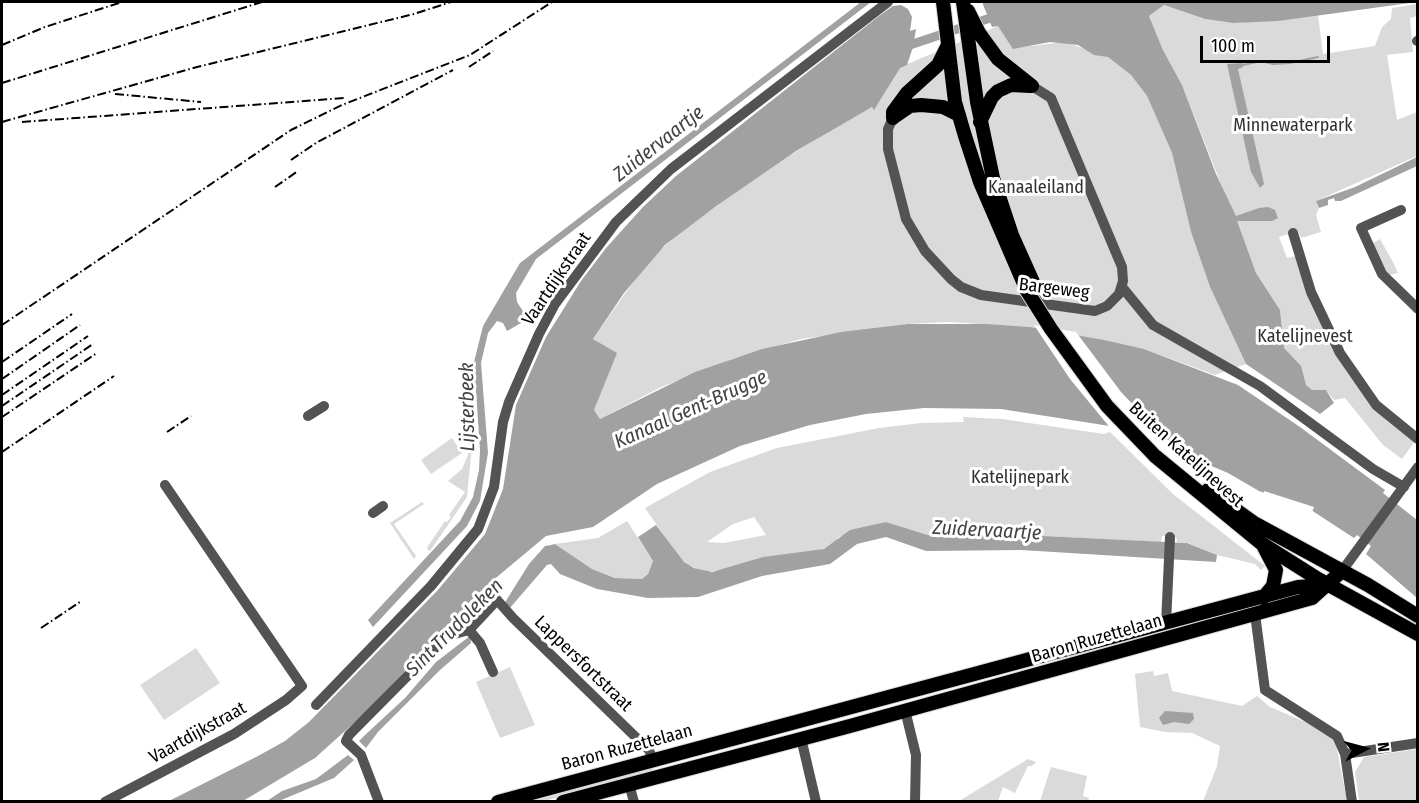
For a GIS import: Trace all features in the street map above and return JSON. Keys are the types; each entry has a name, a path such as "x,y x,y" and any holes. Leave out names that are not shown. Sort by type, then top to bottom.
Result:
{"main road":[{"name":"Buiten Katelijnevest","path":"943,2 947,47 959,115 980,182 1033,292 1100,386 1158,453 1261,543 1328,585 1418,634"},
{"path":"965,6 973,35 998,59 1032,86"},
{"name":"Buiten Katelijnevest","path":"973,35 980,122 993,178 1033,292"},
{"path":"893,118 893,112 907,93 938,65 947,47"},
{"path":"980,122 992,97 998,91 1011,85 1032,86"},
{"path":"893,118 910,106 921,105 943,107 959,115"},
{"name":"Buiten Katelijnevest","path":"1158,453 1254,523 1418,616"},
{"path":"1261,543 1276,570 1273,586 1263,598"},
{"name":"Baron Ruzettelaan","path":"563,801 803,738 1312,598 1342,571"},
{"name":"Baron Ruzettelaan","path":"498,801 898,694 924,693 951,685 972,675 1298,587 1328,585"},
{"path":"898,694 904,710"},
{"path":"803,738 808,719"}],"street":[{"name":"Vaartdijkstraat","path":"316,705 431,586 478,529 494,487 506,412 535,344 555,304 616,222 650,187 688,154 888,2"},
{"path":"1032,86 1045,92 1054,104 1122,267 1122,287 1153,325 1260,386 1373,469 1400,485"},
{"name":"Bargeweg","path":"893,118 888,129 888,149 906,219 925,250 960,287 972,292 1010,300 1095,311 1111,303 1122,287"},
{"path":"1401,210 1361,228 1382,274 1418,309"},
{"path":"1293,233 1311,292 1340,353 1376,405 1418,439"},
{"path":"308,417 324,406"},
{"path":"1400,485 1414,460 1418,460"},
{"path":"1400,485 1418,467"},
{"name":"Vaartdijkstraat","path":"105,801 234,734 286,700 302,686 165,484"},
{"name":"Baron Ruzettelaan","path":"1342,571 1358,553 1393,502 1400,485"},
{"path":"373,513 383,506"},
{"path":"1166,624 1170,537"},
{"name":"Lappersfortstraat","path":"472,634 501,605 649,750 653,760"},
{"path":"1255,614 1265,690 1337,736 1345,754 1352,801"},
{"path":"379,801 358,752 346,741 349,735 447,636 472,634 493,672"},
{"path":"904,710 916,755 915,801"},
{"path":"803,738 816,801"},
{"path":"1345,754 1418,743"},
{"path":"629,784 634,801"}],"green space":[{"name":"Minnewaterpark","path":"1417,4 1417,16 1410,18 1413,52 1387,55 1397,120 1417,112 1417,156 1316,201 1319,208 1316,215 1321,232 1301,238 1298,231 1279,237 1287,258 1295,256 1345,367 1415,441 1402,459 1383,445 1345,398 1334,400 1326,390 1312,390 1306,385 1284,348 1280,310 1256,273 1182,85 1163,50 1149,16 1164,5 1205,19 1233,23 1318,15 1323,54 1375,46 1382,27 1391,19 1392,8"},
{"name":"Kanaaleiland","path":"998,26 1014,48 1065,42 1108,57 1131,75 1147,96 1172,153 1191,232 1210,287 1246,364 1215,375 1144,349 1030,327 947,322 908,324 801,339 732,359 659,388 600,419 594,410 616,353 593,339 648,261 682,231 774,165 841,124 872,107 874,109 900,67"},
{"path":"1380,239 1398,273 1389,275 1383,269 1373,243"},
{"path":"464,414 471,427 472,446 467,497 430,551 427,549 428,546 445,521 447,522 451,517 449,515 465,492 448,481 462,469 468,455 468,437 458,418"},
{"name":"Katelijnepark","path":"963,417 1002,419 1104,434 1110,432 1173,494 1265,566 1261,570 1255,564 1217,555 1188,543 1177,542 1176,537 1162,536 1161,542 1022,535 939,536 928,535 886,522 839,537 833,545 812,553 763,557 727,569 706,572 688,565 680,558 645,508 710,472 777,448 879,428 921,423 964,422","holes":["754,517 766,535 724,543 707,542 733,524"]},
{"path":"452,438 462,453 431,474 421,460"},
{"path":"422,502 424,504 394,524 416,556 414,559 390,523"},
{"path":"627,521 653,561 648,574 642,579 616,578 592,569 555,544 598,538"},
{"path":"196,648 220,683 164,720 140,685"},
{"path":"510,667 535,725 500,738 476,682"},
{"path":"1153,671 1154,676 1168,673 1172,691 1242,706 1257,696 1270,707 1317,727 1335,739 1347,801 1203,801 1217,766 1220,746 1192,733 1165,732 1140,727 1135,674"},
{"path":"1417,749 1417,801 1359,801 1355,772 1364,757"},
{"path":"1028,759 1036,762 1028,766 1015,793 1003,787 998,801 959,801"},
{"path":"652,766 653,773 544,801 514,802"},
{"path":"1051,767 1087,776 1083,796 1089,798 1088,801 1040,801"}],"water":[{"path":"861,2 871,2 536,259 516,293 517,302 528,319 507,331 503,323 497,321 488,333 481,363 488,453 480,501 467,526 373,627 368,620 460,521 473,497 479,470 480,450 474,362 483,326 520,263"},
{"path":"982,2 1417,2 1278,21 1233,23 1205,19 1164,5 1149,16 1163,50 1182,85 1216,174 1236,216 1259,208 1268,207 1275,210 1278,218 1272,221 1237,221 1256,273 1280,310 1284,348 1301,366 1306,385 1312,390 1326,390 1334,403 1320,414 1246,364 1210,287 1191,232 1172,153 1147,96 1131,75 1108,57 1094,55 1078,45 1050,42 1013,49 998,26 992,27"},
{"name":"Kanaal Gent-Brugge","path":"901,5 908,9 912,17 910,31 916,29 913,47 907,65 900,68 874,110 872,107 796,151 715,207 665,245 624,293 593,339 617,353 594,410 600,419 695,372 762,349 841,332 908,324 987,324 1030,327 1104,340 1144,349 1238,385 1300,427 1385,490 1383,493 1417,520 1417,598 1366,554 1371,546 1357,535 1354,538 1311,510 1259,491 1228,473 1183,454 1161,434 1001,409 924,408 866,414 810,425 740,446 657,484 593,527 546,536 485,587 365,713 315,758 243,801 167,802 285,741 309,722 437,591 485,534 503,489 516,405 546,337 581,281 606,248 643,207 676,176 879,16 893,6"},
{"path":"1243,63 1243,67 1238,69 1264,184 1260,188 1251,172 1227,64"},
{"path":"1417,157 1417,166 1341,201 1335,201 1334,198 1328,200 1328,205 1319,208 1316,201 1355,187"},
{"path":"886,522 928,535 1022,535 1187,543 1217,555 1216,562 1021,550 926,551 886,537 857,544 830,564 762,576 698,597 648,598 597,589 560,574 551,564 547,565 509,609 504,604 529,564 545,546 555,544 592,569 615,578 642,579 648,574 653,561 638,537 656,525 684,562 694,568 712,572 763,557 824,549 850,530"},
{"path":"470,636 471,643 439,671 378,732 366,748 359,741 405,698 436,662"},
{"path":"1165,711 1193,713 1194,719 1189,724 1174,722 1163,725 1159,718"},
{"path":"348,755 354,760 334,778 279,801 267,801 282,791 316,779"}],"pier":[{"path":"1034,325 1076,332 1121,392 1168,442 1160,437 1112,430 1070,379"},
{"path":"1264,491 1314,507 1312,512 1263,495"}],"waterway":[{"path":"904,47 999,15"},
{"path":"1243,65 1261,61 1273,64 1290,63 1318,57"}],"railway":[{"path":"2,45 45,27 122,2"},
{"path":"2,83 262,2"},
{"path":"2,122 197,67 414,14 451,2"},
{"path":"2,325 291,130 342,105 470,55 552,2"},
{"path":"469,67 493,51"},
{"path":"291,160 316,143 453,70"},
{"path":"115,94 201,102"},
{"path":"22,122 345,98"},
{"path":"275,187 298,171"},
{"path":"2,362 72,314"},
{"path":"2,379 80,325"},
{"path":"2,395 88,336"},
{"path":"2,406 93,344"},
{"path":"2,417 97,353"},
{"path":"2,452 114,376"},
{"path":"167,432 191,416"},
{"path":"41,628 80,602"}],"water label":[{"name":"Zuidervaartje","path":"659,144"},
{"name":"Lijsterbeek","path":"468,407"},
{"name":"Zuidervaartje","path":"987,531"},
{"name":"Sint Trudoleken","path":"455,628"}],"park label":[{"name":"Katelijnevest","path":"1305,337"}]}
